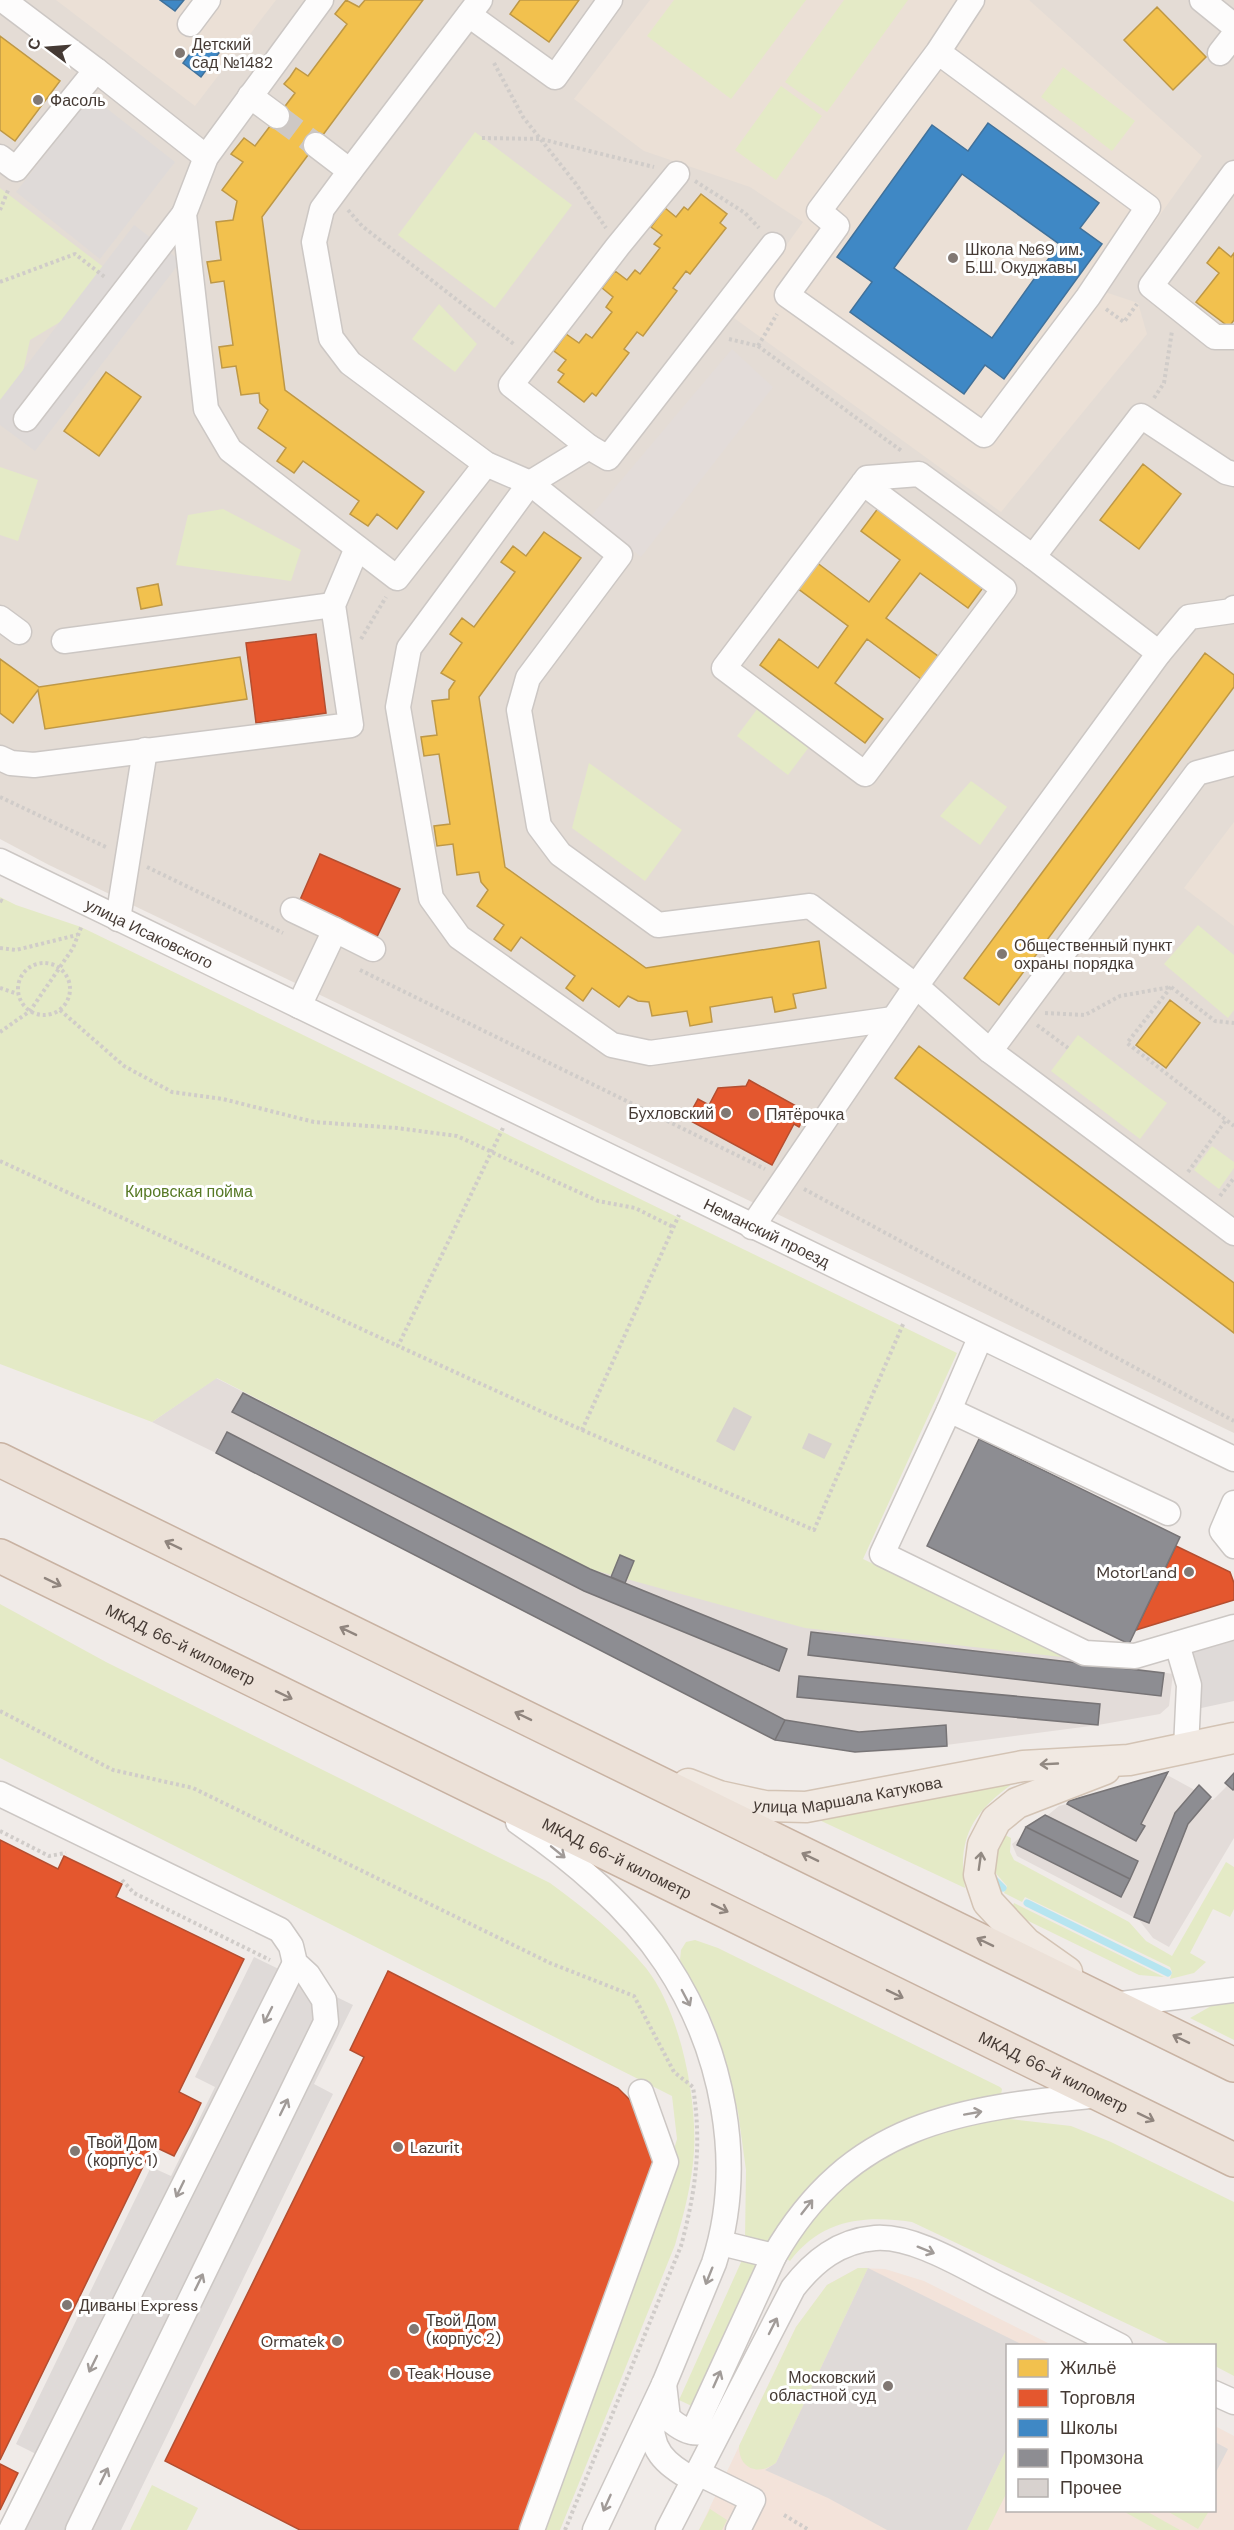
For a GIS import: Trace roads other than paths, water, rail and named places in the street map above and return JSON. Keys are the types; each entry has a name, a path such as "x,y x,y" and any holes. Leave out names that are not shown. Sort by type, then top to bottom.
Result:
{"highway":[{"path":"0,1460 1234,2065"},
{"name":"МКАД, 66-й километр","path":"0,1556 1234,2160"}],"main road":[{"name":"улица Маршала Катукова","path":"576,1742 719,1796 765,1806 806,1807 1023,1766 1129,1760 1234,1737"},
{"name":"улица Маршала Катукова","path":"1113,2005 1026,1943 988,1902 979,1875 983,1845 991,1828 996,1820 1017,1803 1129,1760"}],"street":[{"path":"3,0 206,157"},
{"path":"190,24 208,0"},
{"path":"26,419 184,214 206,157 321,0"},
{"path":"610,0 555,78 474,7 322,209 314,242 331,338 350,363 486,464 530,483 621,555 528,678 519,710 539,826 560,854 658,925 810,906 916,986 990,1051 1234,1233"},
{"path":"938,52 1148,207 1089,297 984,435 788,295 837,226 819,211 938,52 972,0"},
{"path":"1202,0 1234,26"},
{"path":"0,157 16,169 96,70"},
{"path":"250,96 277,116"},
{"path":"316,145 350,171"},
{"path":"1234,173 1151,286 1215,337 1234,338"},
{"path":"677,174 618,246 511,385 589,447 608,458 773,245"},
{"path":"184,214 206,409 230,450 397,578 486,464"},
{"path":"1034,557 1142,416 1226,472 1234,474"},
{"path":"589,447 530,483 410,648 399,707 431,898 459,937 612,1046 650,1053 893,1019"},
{"path":"863,483 1004,590 865,774 724,668 863,483 867,478 919,474 1034,557 1159,653"},
{"path":"0,758 11,763 34,765 351,725 333,605 357,548"},
{"path":"64,641 333,605"},
{"path":"752,1227 916,986 1159,653 1189,617 1232,611 1234,608"},
{"path":"118,919 146,750"},
{"path":"990,1051 1197,773 1234,763"},
{"name":"улица Исаковского","path":"0,861 299,1006"},
{"path":"292,910 373,949"},
{"path":"299,1006 335,930"},
{"name":"Неманский проезд","path":"299,1006 1234,1460"},
{"path":"980,1338 882,1554 1085,1653 1135,1656 1234,1627"},
{"path":"949,1410 1168,1514"},
{"path":"1234,1503 1222,1531 1234,1546"},
{"path":"1177,1644 1189,1685 1186,1748"},
{"path":"460,1781 542,1839 588,1876 642,1932 677,1983 706,2045 724,2112 730,2170 721,2243 660,2395 595,2530"},
{"path":"0,1794 280,1930 291,1946 287,1964 11,2530"},
{"path":"78,2530 326,2022 324,2000 308,1975 287,1964"},
{"path":"1113,2005 1234,1990"},
{"path":"532,2530 666,2162 641,2092"},
{"path":"693,2432 774,2256 812,2200 840,2173 876,2146 951,2117 1048,2100 1101,2095"},
{"path":"668,2530 793,2288 810,2266 831,2251 852,2242 877,2238 906,2242 944,2257 1116,2344"},
{"path":"721,2243 774,2256"},
{"path":"1216,2393 1234,2402"},
{"path":"660,2395 668,2418 678,2427 693,2432 703,2433 717,2426 728,2415"},
{"path":"660,2395 652,2440 660,2456 672,2468 753,2500 738,2530"}],"waterway":[{"path":"992,1877 1003,1888"},
{"path":"1027,1903 1168,1973"}],"tunnel":[{"path":"277,116 316,145"}],"place":[{"name":"Детский сад №1482","path":"180,53"},
{"name":"Фасоль","path":"38,100"},
{"name":"Школа №69 им. Б.Ш. Окуджавы","path":"953,258"},
{"name":"Общественный пункт охраны порядка","path":"1002,954"},
{"name":"Бухловский","path":"726,1113"},
{"name":"Пятёрочка","path":"754,1114"},
{"name":"MotorLand","path":"1189,1572"},
{"name":"Lazurit","path":"398,2147"},
{"name":"Твой Дом (корпус 1)","path":"75,2151"},
{"name":"Диваны Express","path":"67,2305"},
{"name":"Твой Дом (корпус 2)","path":"414,2329"},
{"name":"Ormatek","path":"337,2341"},
{"name":"Teak House","path":"395,2373"},
{"name":"Московский областной суд","path":"888,2386"}],"park label":[{"name":"Кировская пойма","path":"189,1191"}]}
